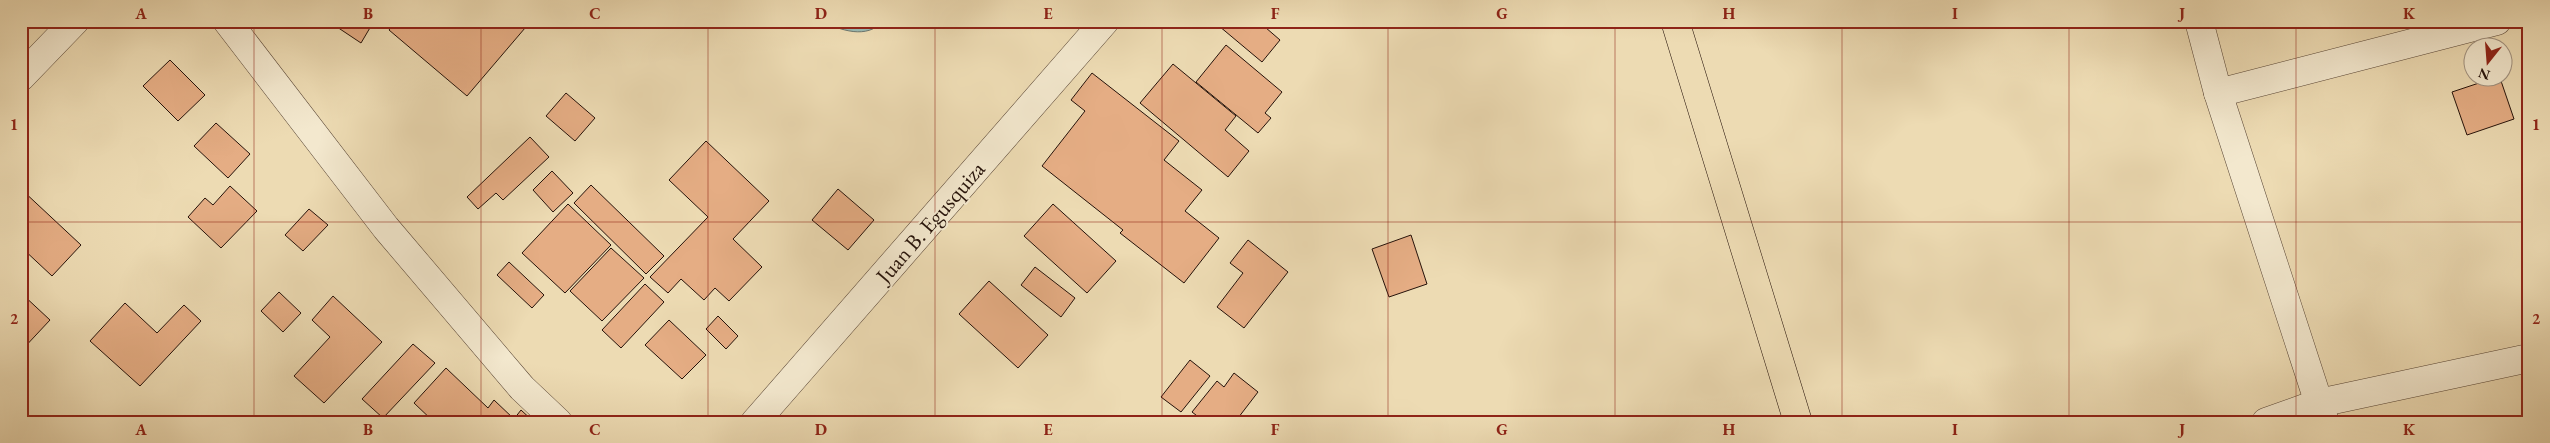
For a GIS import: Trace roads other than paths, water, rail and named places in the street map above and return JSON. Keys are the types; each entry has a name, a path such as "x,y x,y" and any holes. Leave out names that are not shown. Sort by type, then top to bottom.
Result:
{"highway":[{"path":"1675,21 1798,422"}],"street":[{"path":"21,77 75,21"},
{"path":"227,21 386,228 522,388 558,422"},
{"name":"Juan B. Egusquiza","path":"755,422 1104,21"},
{"path":"2199,21 2218,93 2322,412"},
{"path":"2218,93 2445,28 2496,21"},
{"path":"2266,422 2322,412 2529,358"}],"water":[{"path":"821,21 883,21 877,27 869,30 853,32"}]}
